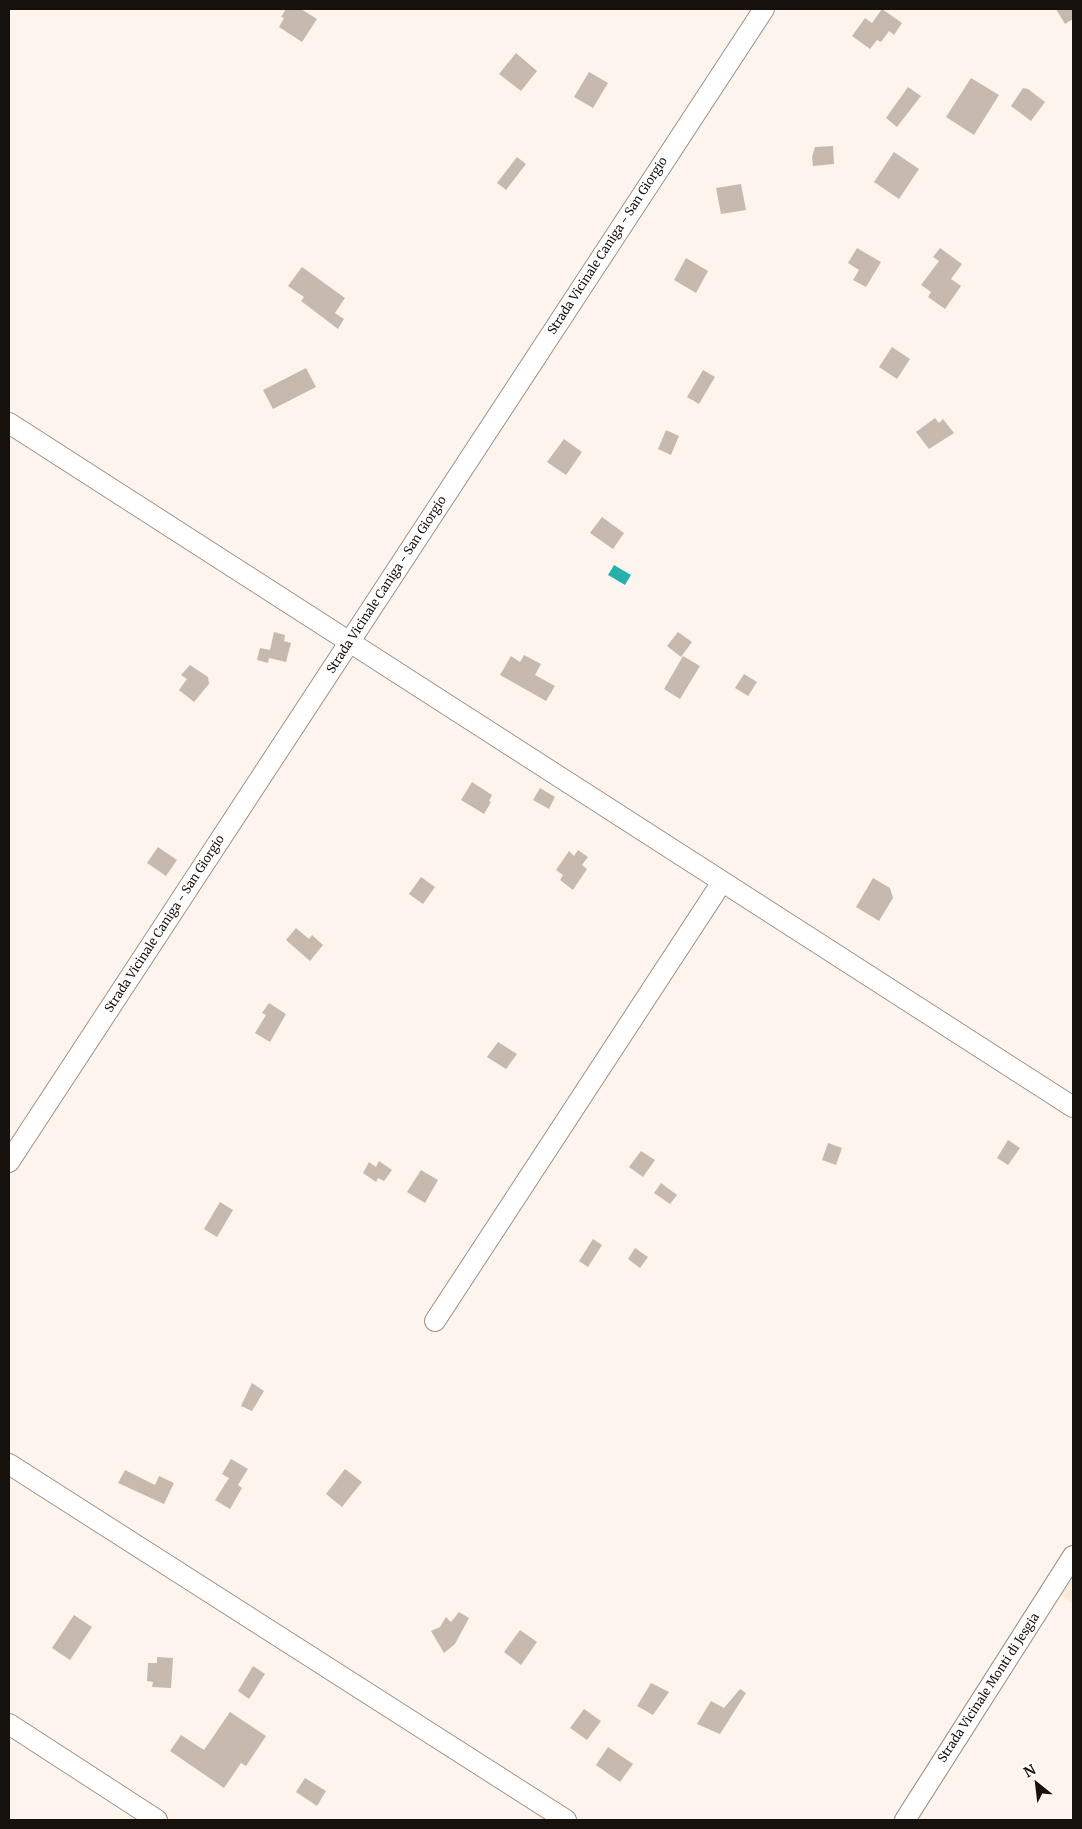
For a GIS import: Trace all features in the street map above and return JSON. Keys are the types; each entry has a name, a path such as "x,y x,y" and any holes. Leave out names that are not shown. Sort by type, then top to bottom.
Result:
{"street":[{"name":"Strada Vicinale Caniga - San Giorgio","path":"9,1162 764,9"},
{"path":"9,423 1073,1107"},
{"path":"435,1321 722,882"},
{"path":"9,1464 566,1820"},
{"name":"Strada Vicinale Monti di Jesgia","path":"905,1820 1073,1556"},
{"path":"9,1724 157,1820"}],"shaded area":[{"path":"1073,1573 1073,1603 1059,1594"}],"water":[{"path":"614,565 631,575 625,585 608,575"}],"building":[{"path":"286,9 301,9 317,19 302,42 279,27 284,18 281,17"},
{"path":"882,9 902,23 894,35 889,31 881,42 877,40 870,49 852,36 865,18 872,23"},
{"path":"1056,9 1073,9 1073,19 1065,24"},
{"path":"516,53 537,71 521,91 499,74"},
{"path":"589,72 608,83 593,108 574,97"},
{"path":"971,78 999,95 974,135 946,117"},
{"path":"908,87 921,96 897,127 886,118"},
{"path":"1023,88 1028,89 1045,102 1031,121 1011,106"},
{"path":"833,146 834,164 813,166 812,157 815,147"},
{"path":"894,152 919,169 899,199 874,182"},
{"path":"517,157 526,164 506,190 497,183"},
{"path":"741,184 746,210 721,214 716,188"},
{"path":"857,248 881,262 866,287 853,280 859,270 848,263"},
{"path":"940,248 962,264 951,279 961,286 945,309 928,297 931,292 921,285 939,261 933,257"},
{"path":"686,258 708,271 696,293 674,280"},
{"path":"302,267 345,298 335,313 344,319 338,329 301,301 304,297 288,286"},
{"path":"892,347 910,359 897,379 879,367"},
{"path":"306,368 316,387 273,409 263,390"},
{"path":"703,370 715,377 699,404 687,397"},
{"path":"935,418 939,423 943,419 954,433 929,449 916,432"},
{"path":"666,430 679,436 671,455 658,449"},
{"path":"564,439 582,452 566,475 547,462"},
{"path":"602,517 624,533 613,549 590,533"},
{"path":"274,632 285,635 284,641 291,643 286,662 269,658 268,663 257,660 260,648 270,650"},
{"path":"678,632 692,642 681,657 667,646"},
{"path":"524,655 541,664 535,675 555,686 546,701 500,675 511,656 520,662"},
{"path":"683,656 700,666 680,699 664,689"},
{"path":"190,665 208,677 209,684 194,702 179,690 187,679 181,675"},
{"path":"744,674 757,682 748,696 735,688"},
{"path":"472,782 492,795 489,801 491,802 484,814 461,800"},
{"path":"540,788 555,797 549,809 533,800"},
{"path":"158,847 177,860 166,876 147,863"},
{"path":"578,850 588,857 582,865 587,869 573,890 560,880 563,875 556,870 569,851 574,856"},
{"path":"421,877 435,887 423,904 409,894"},
{"path":"873,878 890,888 893,898 879,921 856,907"},
{"path":"296,928 309,939 312,935 323,945 310,961 286,940"},
{"path":"269,1003 286,1014 270,1042 255,1033 266,1015 262,1013"},
{"path":"498,1042 517,1054 506,1069 487,1057"},
{"path":"1008,1140 1020,1148 1008,1165 997,1158"},
{"path":"828,1143 842,1148 836,1165 822,1160"},
{"path":"641,1151 655,1160 643,1177 629,1167"},
{"path":"379,1161 392,1170 384,1181 378,1178 376,1182 363,1173 369,1162 376,1167"},
{"path":"421,1170 438,1180 425,1203 407,1192"},
{"path":"661,1183 677,1195 670,1204 654,1193"},
{"path":"220,1202 233,1210 217,1237 204,1229"},
{"path":"593,1239 602,1245 588,1267 579,1261"},
{"path":"635,1248 648,1257 640,1268 628,1259"},
{"path":"252,1383 264,1391 252,1411 241,1406"},
{"path":"231,1459 248,1469 238,1485 242,1488 230,1509 215,1500 229,1478 222,1474"},
{"path":"345,1469 362,1482 342,1507 326,1494"},
{"path":"125,1470 155,1485 159,1476 174,1483 164,1504 118,1483"},
{"path":"459,1612 469,1618 455,1644 444,1653 431,1631 440,1627 446,1617 451,1622"},
{"path":"74,1615 92,1627 70,1660 52,1648"},
{"path":"520,1630 537,1642 521,1665 504,1652"},
{"path":"157,1657 173,1658 171,1688 152,1687 153,1682 147,1681 148,1663 157,1663"},
{"path":"253,1666 265,1674 249,1699 238,1691"},
{"path":"651,1683 669,1692 653,1715 637,1706"},
{"path":"740,1689 746,1693 720,1734 697,1724 711,1701 724,1708"},
{"path":"584,1709 601,1721 587,1740 570,1728"},
{"path":"230,1712 266,1736 246,1766 241,1763 224,1788 170,1751 181,1735 204,1750"},
{"path":"608,1747 633,1764 620,1782 596,1765"},
{"path":"305,1778 326,1791 317,1806 296,1792"}]}
